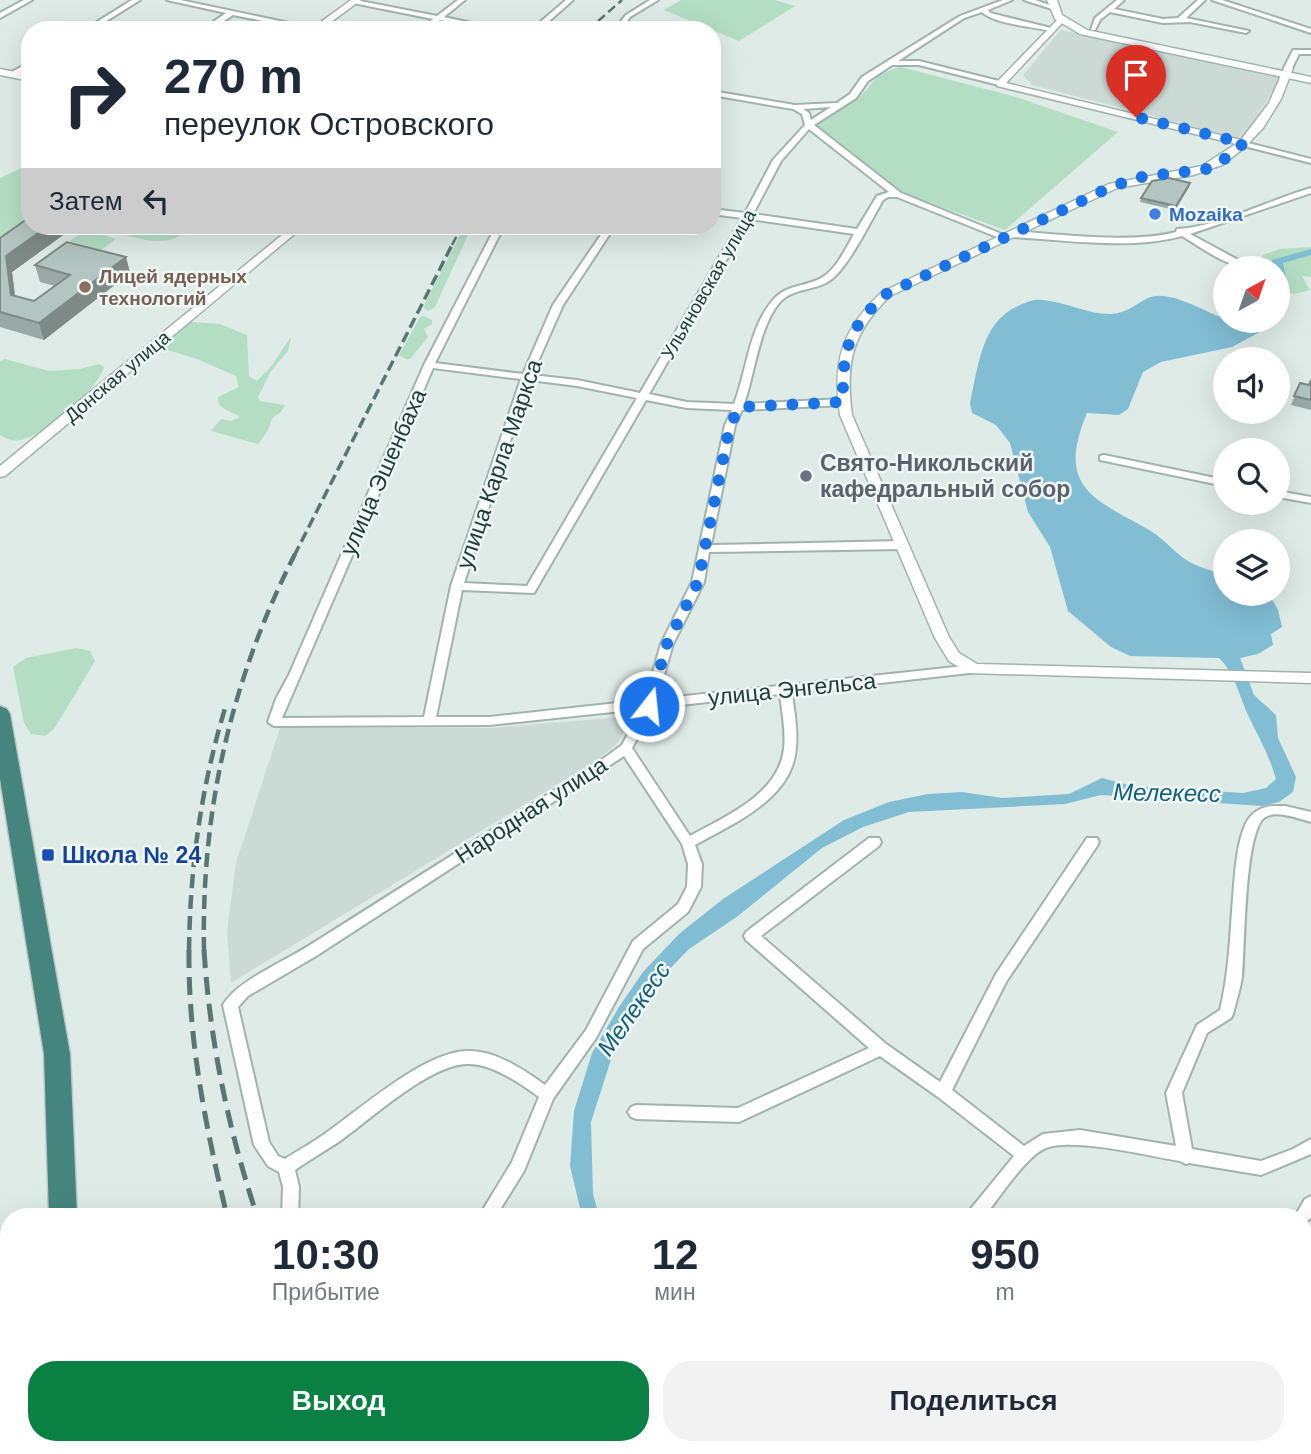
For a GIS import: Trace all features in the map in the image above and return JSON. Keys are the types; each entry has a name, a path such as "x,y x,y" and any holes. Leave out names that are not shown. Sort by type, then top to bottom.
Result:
{"highway":[{"path":"0,714 57,1054 63,1208"}],"main road":[{"path":"1052,3 1068,26 1113,40 1286,71 1311,72"},
{"path":"1061,19 1093,29 1286,71 1311,80"}],"street":[{"path":"0,16 29,0"},
{"path":"102,21 137,0"},
{"path":"170,0 276,21"},
{"path":"436,21 462,0"},
{"path":"545,21 570,0"},
{"path":"624,21 655,0"},
{"name":"Ульяновская улица","path":"457,586 530,590 778,160 809,125 853,96 865,79 883,66 972,13 986,12 1009,0"},
{"path":"1027,0 1052,3"},
{"path":"1093,29 1097,19 1121,0"},
{"path":"1181,19 1202,0"},
{"path":"1215,0 1311,31"},
{"path":"327,21 356,1 455,21"},
{"path":"1109,10 1163,21 1181,19 1246,31"},
{"path":"218,21 232,12"},
{"path":"986,12 1052,29"},
{"path":"1000,84 1061,19"},
{"path":"974,669 954,657 942,638 846,415 843,402 845,357 851,334 868,310 886,294 1113,186 1142,177 1193,172 1217,165 1244,143 1274,103 1296,52 1311,37"},
{"path":"911,51 919,62"},
{"path":"1296,52 1311,52"},
{"path":"883,66 919,62 1311,162"},
{"path":"12,74 21,69"},
{"path":"0,72 21,76"},
{"path":"721,95 795,107 841,104"},
{"path":"795,107 805,113 809,125 898,195 1008,235 1160,239 1311,190"},
{"name":"Народная улица","path":"286,1167 273,1161 262,1145 230,1004 243,992 345,930 626,748 649,706 667,644 698,582 730,425 740,407 758,338 772,306 790,291 829,278 880,198 887,194 898,195"},
{"path":"721,212 859,232"},
{"path":"1180,231 1222,256"},
{"name":"Донская улица","path":"0,473 288,235"},
{"name":"улица Эшенбаха","path":"274,722 429,365 495,235"},
{"name":"улица Карла Маркса","path":"429,720 457,586 526,377 558,305 605,235"},
{"path":"429,365 577,383 687,405 740,407 843,402"},
{"path":"1104,458 1213,481"},
{"path":"1290,496 1311,500"},
{"path":"705,549 902,545"},
{"name":"улица Энгельса","path":"274,722 489,721 649,706 974,669 1311,678"},
{"path":"688,843 753,804 777,784 790,751 786,690"},
{"path":"492,1208 518,1166 547,1095 591,1034 638,945 683,908 694,887 695,864 688,843 626,748"},
{"path":"1186,1157 1174,1093 1202,1029 1226,1014 1235,972 1245,846 1252,823 1256,816 1272,809 1311,817"},
{"path":"874,842 751,936 880,1049 943,1092 1024,1155"},
{"path":"943,1092 1002,978 1092,842"},
{"path":"636,1112 739,1115 880,1049"},
{"path":"291,1208 292,1187 286,1167 385,1098 436,1068 466,1057 496,1065 530,1081 547,1095"},
{"path":"981,1208 1024,1155 1043,1141 1080,1137 1261,1168 1311,1146"}],"shaded area":[{"path":"1061,30 1282,77 1242,139 1032,85 1023,75"},
{"path":"633,716 616,745 596,761 231,983 227,931 236,863 280,728 490,728"}],"green space":[{"path":"681,0 774,0 795,6 739,41 721,34 721,21 691,21 664,10"},
{"path":"901,67 1016,97 1118,132 1005,230 903,193 817,126 855,100 878,77"},
{"path":"21,168 21,223 0,236 0,178"},
{"path":"79,235 103,235 116,239 101,250 70,241"},
{"path":"126,235 180,235 164,241"},
{"path":"460,235 468,235 435,307 428,311 424,308"},
{"path":"1311,247 1311,277 1302,276 1310,290 1290,293 1290,256 1263,256 1280,249"},
{"path":"420,317 432,320 432,324 424,329 428,337 410,359 406,359 399,355"},
{"path":"187,323 220,324 247,335 249,376 257,381 270,368 291,337 288,351 271,371 258,397 260,401 285,405 280,413 273,417 258,444 211,431 221,419 231,421 240,417 222,407 218,401 218,397 239,387 236,376 197,359 158,347"},
{"path":"5,359 49,371 80,369 99,364 104,367 91,388 69,411 43,430 16,441 0,435 0,361"},
{"path":"76,648 90,651 95,661 54,729 45,736 31,734 24,723 13,667 26,658"}],"water":[{"path":"1311,249 1311,255 1290,261 1290,256 1286,256"},
{"name":"Мелекесс","path":"1154,296 1182,301 1213,314 1213,333 1258,333 1232,347 1213,347 1213,351 1161,362 1143,372 1128,409 1119,415 1087,413 1078,439 1078,475 1086,489 1098,500 1156,534 1190,562 1213,571 1213,606 1276,606 1282,627 1271,634 1273,645 1258,654 1240,658 1254,695 1276,715 1278,738 1296,777 1293,792 1279,802 1262,806 1101,795 1065,804 909,812 863,827 822,848 738,916 689,949 652,987 622,1025 591,1122 593,1194 597,1208 580,1208 570,1166 574,1111 592,1053 619,1007 643,972 679,934 723,899 844,820 889,802 928,794 962,792 1002,798 1069,794 1102,778 1132,786 1243,793 1266,788 1276,779 1233,678 1219,658 1130,656 1111,647 1068,611 1050,547 1028,512 1010,443 996,425 972,413 970,403 979,361 989,334 1006,313 1018,306 1033,300 1043,300 1095,313 1112,314"}],"building":[{"path":"1169,178 1190,183 1176,206 1141,198 1152,181"},
{"path":"21,223 21,235 35,235 6,256 11,295 34,301 70,275 35,265 67,242 126,257 39,323 0,312 0,238"},
{"path":"1311,380 1311,400 1294,396 1300,383 1309,385"}],"railway":[{"path":"598,21 622,0"},
{"path":"452,245 457,235"},
{"path":"295,554 453,243"},
{"path":"204,950 208,847 224,747 253,649 295,554"},
{"path":"189,951 198,827 226,705"},
{"path":"204,950 211,1018 222,1084 237,1150 255,1208"},
{"path":"189,951 195,1051 225,1208"}],"place":[{"name":"Mozaika","path":"1155,214"},
{"name":"Лицей ядерных технологий","path":"85,287"},
{"name":"Свято-Никольский кафедральный собор","path":"806,476"},
{"name":"Школа № 24","path":"48,855"}],"route":[{"path":"649,706 667,644 698,582 730,425 740,407 843,402 845,357 851,334 868,310 886,294 1113,186 1142,177 1206,169 1217,165 1244,143 1136,117"}]}
